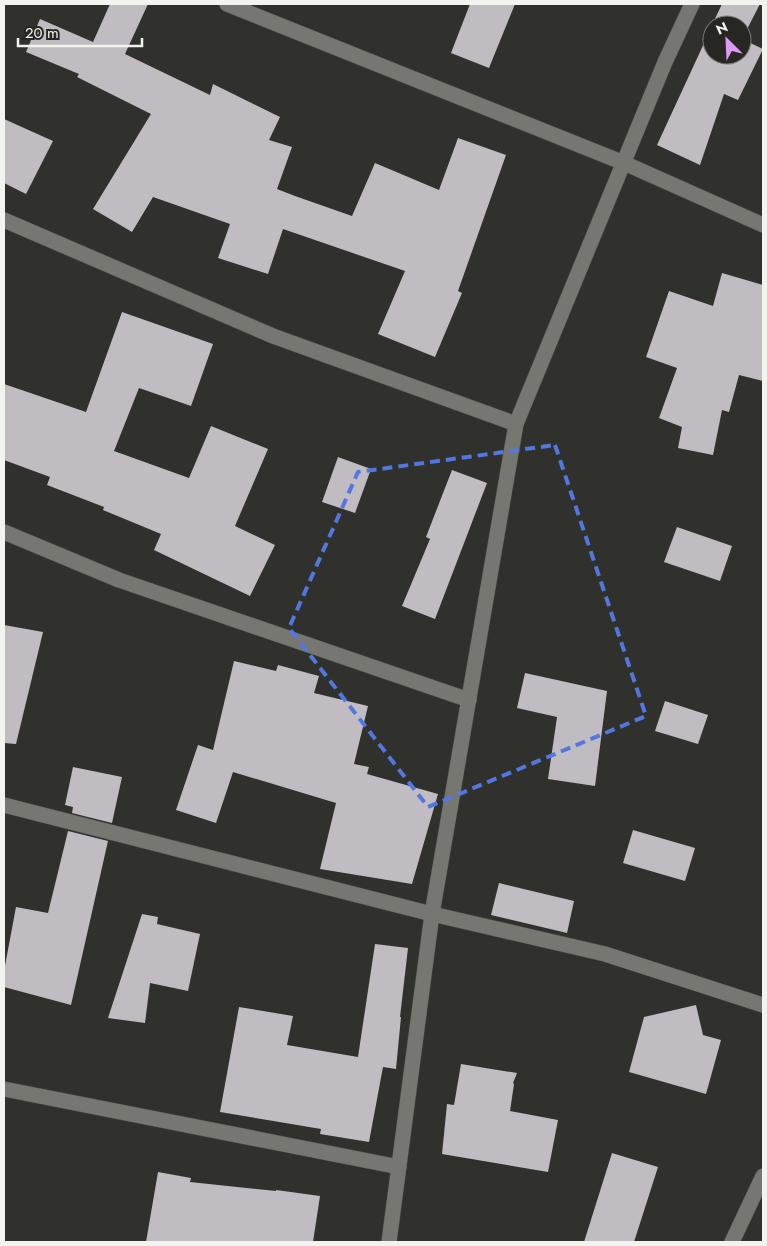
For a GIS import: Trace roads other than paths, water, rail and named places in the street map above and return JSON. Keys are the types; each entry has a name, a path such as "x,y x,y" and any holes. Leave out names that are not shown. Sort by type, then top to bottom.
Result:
{"street":[{"path":"227,4 624,163 763,225"},
{"path":"389,1242 432,914 516,424 665,62 692,4"},
{"path":"4,220 273,336 516,424"},
{"path":"4,532 119,580 469,700"},
{"path":"4,804 432,914 606,954 763,1005"},
{"path":"4,1089 399,1167"},
{"path":"732,1242 763,1176"}]}
